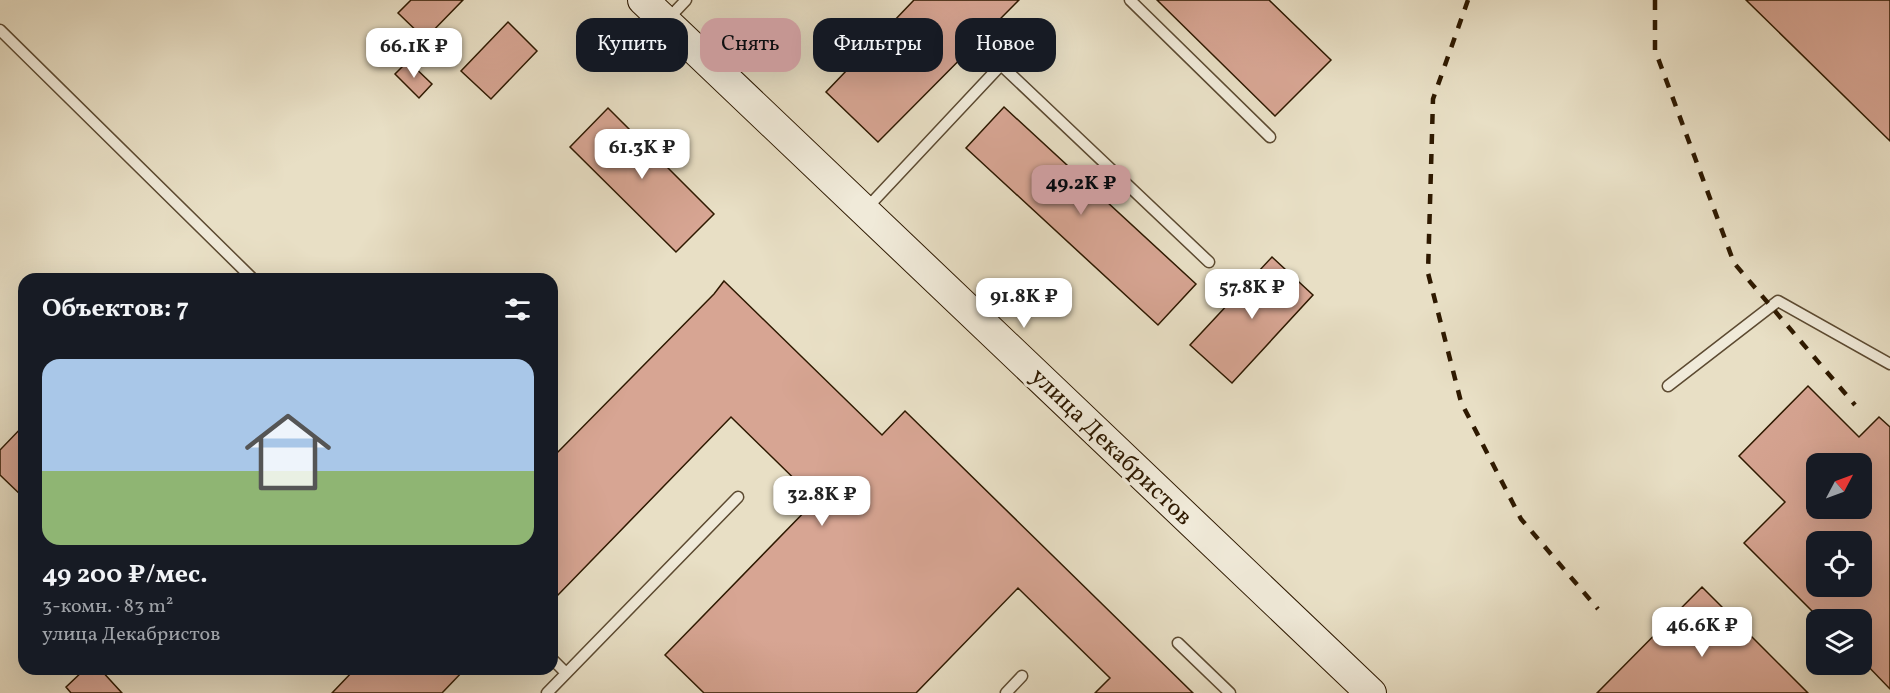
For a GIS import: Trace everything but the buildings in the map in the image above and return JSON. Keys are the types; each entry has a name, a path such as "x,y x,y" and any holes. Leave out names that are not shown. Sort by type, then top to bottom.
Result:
{"street":[{"name":"улица Декабристов","path":"643,0 662,18"},
{"name":"улица Декабристов","path":"688,43 1371,693"}],"lane":[{"path":"668,18 686,0"},
{"path":"1130,0 1270,137"},
{"path":"0,30 247,273"},
{"path":"865,211 1001,66 1209,262"},
{"path":"1668,386 1779,301 1890,364"},
{"path":"547,693 738,497"},
{"path":"1178,643 1230,693"},
{"path":"558,665 566,673"},
{"path":"1006,693 1022,676"}],"railway":[{"path":"1468,0 1433,99 1428,273 1461,402 1521,519 1598,609"},
{"path":"1655,0 1655,50 1734,263 1855,405"}]}
